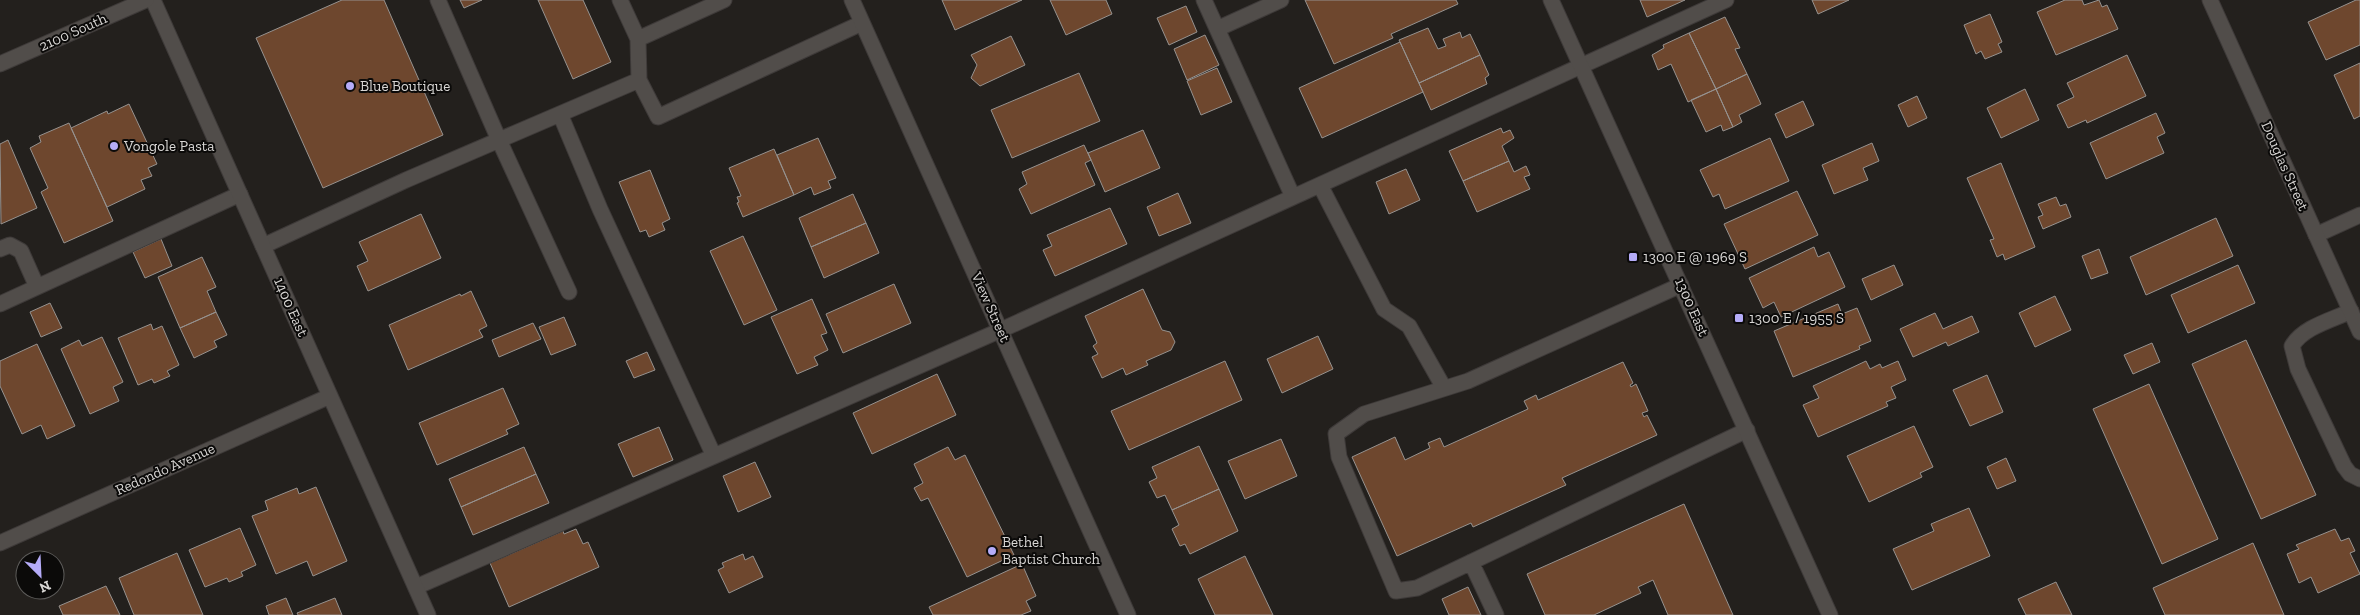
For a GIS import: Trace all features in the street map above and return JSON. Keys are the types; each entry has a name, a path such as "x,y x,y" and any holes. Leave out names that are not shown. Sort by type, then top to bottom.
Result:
{"street":[{"name":"2100 South","path":"0,64 146,0"},
{"name":"1400 East","path":"152,0 428,615"},
{"path":"438,0 499,140 569,292"},
{"path":"620,0 638,39 639,80 658,117 862,23"},
{"path":"638,39 724,0"},
{"name":"View Street","path":"852,0 1128,615"},
{"path":"1204,0 1293,197"},
{"path":"1217,29 1281,0"},
{"name":"1300 East","path":"1551,0 1830,615"},
{"path":"416,587 1001,330 1726,0"},
{"name":"Douglas Street","path":"2210,0 2360,332"},
{"path":"263,246 406,180 639,80"},
{"path":"560,114 600,209 714,456"},
{"path":"1320,185 1384,309 1409,326 1444,388"},
{"path":"0,304 240,194"},
{"path":"2316,235 2360,215"},
{"path":"0,249 10,245 21,251 37,287"},
{"path":"1681,285 1468,381 1364,414 1336,434 1338,457 1396,591 1417,588 1747,430"},
{"path":"2351,311 2297,337 2292,346 2298,369 2344,466 2350,474 2360,479"},
{"name":"Redondo Avenue","path":"0,543 330,396"},
{"path":"1471,562 1496,615"}],"building":[{"name":"Blue Boutique","path":"342,0 384,0 443,135 323,188 256,38"},
{"path":"460,0 482,0 464,8"},
{"path":"538,0 583,0 611,62 573,79"},
{"path":"942,0 1022,0 955,30"},
{"path":"1050,0 1106,0 1112,14 1066,35"},
{"path":"1305,0 1456,0 1458,4 1391,34 1393,38 1334,64"},
{"path":"1640,0 1685,0 1647,17"},
{"path":"1812,0 1849,0 1818,14"},
{"path":"2065,0 2082,0 2084,5 2099,0 2102,7 2107,5 2118,29 2056,55 2037,12"},
{"path":"2356,0 2360,0 2360,45 2326,60 2308,22"},
{"path":"1186,6 1197,32 1169,45 1157,18"},
{"path":"1990,14 2002,42 1998,44 2002,52 1985,59 1981,51 1976,54 1964,25"},
{"path":"1725,17 1740,48 1735,49 1747,74 1716,89 1689,33"},
{"path":"1428,28 1438,49 1446,46 1443,39 1460,32 1462,38 1470,34 1480,55 1419,83 1399,40"},
{"path":"1689,33 1716,89 1688,102 1671,64 1658,70 1652,55 1664,48 1663,45"},
{"path":"1205,35 1219,65 1187,80 1174,49"},
{"path":"1011,36 1025,65 980,86 971,78 977,65 971,55"},
{"path":"1400,42 1423,92 1322,138 1299,88"},
{"path":"1480,55 1489,75 1485,78 1487,84 1431,110 1419,83"},
{"path":"2127,55 2146,96 2087,123 2086,120 2068,128 2057,105 2074,97 2067,83"},
{"path":"2360,63 2360,116 2354,119 2334,75"},
{"path":"1217,68 1232,102 1201,115 1187,81"},
{"path":"1079,73 1100,121 1012,158 991,110"},
{"path":"1747,74 1761,104 1739,115 1742,122 1733,127 1716,89"},
{"path":"1716,89 1733,127 1723,131 1721,125 1706,132 1691,100"},
{"path":"2025,89 2039,120 2001,138 1987,108"},
{"path":"1917,96 1927,118 1908,127 1898,105"},
{"path":"1803,101 1814,125 1786,138 1775,114"},
{"name":"Vongole Pasta","path":"129,104 157,164 148,168 152,176 141,180 145,189 107,207 71,128 107,111 108,114"},
{"path":"2156,113 2165,133 2157,137 2164,153 2106,179 2090,143"},
{"path":"69,123 113,221 64,243 41,192 48,188 30,148 41,142 39,136"},
{"path":"1501,128 1503,133 1510,130 1514,138 1502,146 1509,161 1463,181 1449,151"},
{"path":"1143,130 1160,168 1105,192 1088,153"},
{"path":"818,138 836,178 828,181 831,188 814,195 811,187 794,195 777,155"},
{"path":"1770,138 1789,181 1725,209 1719,194 1713,197 1700,170"},
{"path":"8,140 37,208 1,224 0,144"},
{"path":"1872,143 1879,161 1863,168 1868,180 1834,194 1822,165"},
{"path":"1084,145 1091,160 1085,163 1095,185 1031,214 1019,189 1027,184 1022,172"},
{"path":"774,149 794,195 743,217 737,203 739,202 737,197 741,196 729,168"},
{"path":"1509,161 1514,172 1526,166 1530,175 1524,177 1530,189 1477,212 1463,181"},
{"path":"2001,163 2035,247 2005,260 2003,254 1997,257 1990,240 1994,239 1967,178"},
{"path":"1406,169 1420,200 1389,214 1376,182"},
{"path":"650,170 670,219 662,223 665,230 649,237 646,230 640,232 619,182"},
{"path":"1797,191 1818,235 1745,269 1724,224"},
{"path":"1178,193 1191,223 1159,236 1147,207"},
{"path":"853,194 866,223 811,247 799,218"},
{"path":"2056,197 2060,206 2066,204 2071,217 2043,229 2038,217 2043,215 2038,204"},
{"path":"1110,208 1127,244 1055,276 1043,250 1052,246 1047,235"},
{"path":"421,214 441,258 368,291 357,266 368,261 359,242"},
{"path":"2216,218 2233,256 2146,295 2130,257"},
{"path":"866,223 879,253 824,278 811,247"},
{"path":"743,236 777,310 744,325 710,251"},
{"path":"161,239 172,266 145,278 133,252"},
{"path":"1814,247 1818,257 1829,252 1845,287 1781,317 1774,302 1763,308 1749,278"},
{"path":"2099,249 2108,273 2091,279 2082,256"},
{"path":"202,257 216,287 207,291 216,312 180,328 158,277"},
{"path":"1894,265 1903,285 1871,300 1862,279"},
{"path":"2238,265 2255,303 2188,333 2171,295"},
{"path":"894,284 911,323 843,353 826,314"},
{"path":"1143,289 1162,330 1170,332 1175,342 1171,350 1146,361 1148,365 1126,375 1123,368 1102,378 1092,357 1098,354 1093,346 1097,343 1085,316"},
{"path":"471,291 487,326 479,330 483,337 408,370 389,325"},
{"path":"2055,296 2071,330 2035,347 2019,313"},
{"path":"812,299 827,333 821,335 828,350 814,357 818,365 797,374 771,317"},
{"path":"50,303 62,328 41,337 30,312"},
{"path":"1838,304 1842,314 1857,308 1871,341 1859,346 1860,349 1793,377 1774,331"},
{"path":"216,312 227,335 214,341 217,347 194,358 180,328"},
{"path":"1935,313 1943,329 1972,316 1979,332 1948,346 1946,342 1913,357 1900,329"},
{"path":"564,317 576,345 551,355 539,327"},
{"path":"533,323 541,339 499,357 492,340"},
{"path":"151,324 153,330 162,326 179,365 167,371 170,376 154,383 152,379 138,385 118,338"},
{"path":"1318,336 1333,369 1282,393 1267,359"},
{"path":"102,337 123,382 113,387 119,401 90,414 61,349 79,340 82,346"},
{"path":"2246,340 2316,495 2261,519 2192,364"},
{"path":"2152,343 2160,362 2133,374 2124,355"},
{"path":"37,344 75,426 47,439 41,425 22,434 0,386 0,361"},
{"path":"647,352 655,370 634,378 626,361"},
{"path":"1225,361 1242,400 1129,450 1111,411"},
{"path":"1866,361 1870,369 1880,364 1882,368 1898,361 1906,380 1891,387 1896,398 1886,402 1888,406 1818,437 1803,405 1819,398 1813,386"},
{"path":"1623,362 1633,383 1630,385 1631,387 1636,384 1648,411 1642,413 1644,417 1647,415 1657,435 1562,478 1566,485 1473,527 1471,523 1397,556 1352,457 1395,437 1405,460 1430,448 1428,443 1440,438 1444,447 1528,409 1524,401 1536,395 1538,400"},
{"path":"937,374 956,415 872,454 853,413"},
{"path":"1987,375 2003,412 1970,426 1953,390"},
{"path":"2149,384 2218,539 2162,564 2093,409"},
{"path":"503,388 519,424 506,430 508,434 437,465 419,423"},
{"path":"1914,426 1933,467 1920,473 1922,477 1869,502 1847,456"},
{"path":"659,427 673,460 633,477 618,444"},
{"path":"1281,439 1297,476 1245,499 1228,461"},
{"path":"1199,446 1219,489 1172,510 1165,495 1157,498 1149,482 1157,478 1152,467"},
{"path":"524,447 536,474 461,507 449,479"},
{"path":"948,447 955,460 965,455 1014,555 967,577 928,498 921,501 914,488 923,483 914,464"},
{"path":"2006,458 2016,481 1997,489 1987,467"},
{"path":"755,462 771,497 738,512 723,476"},
{"path":"536,474 549,503 473,535 461,507"},
{"path":"316,487 347,561 313,576 307,561 276,574 252,516 268,510 265,501 297,488 299,494"},
{"path":"1219,489 1238,531 1190,554 1185,544 1180,546 1172,529 1179,525 1172,510"},
{"path":"1684,504 1733,615 1668,615 1653,580 1638,587 1641,593 1594,615 1545,615 1527,574"},
{"path":"1969,508 1990,556 1912,590 1893,549 1934,531 1931,524"},
{"path":"240,528 256,565 241,572 243,576 229,582 227,578 205,587 189,550"},
{"path":"576,529 583,544 588,542 599,567 509,607 490,563 563,531 564,534"},
{"path":"2335,529 2341,541 2349,538 2355,551 2350,553 2360,574 2318,593 2311,577 2299,583 2287,554 2299,549 2296,545"},
{"path":"2253,543 2284,615 2165,615 2153,588"},
{"path":"177,553 203,615 134,615 119,578"},
{"path":"743,554 745,560 753,556 763,577 729,593 718,570 724,567 722,563"},
{"path":"1245,556 1273,615 1215,615 1198,579"},
{"path":"1022,564 1036,596 1026,601 1031,611 1021,615 933,615 929,607"},
{"path":"2056,582 2072,615 2026,615 2018,599"},
{"path":"106,586 120,615 63,615 59,606"},
{"path":"1468,587 1481,615 1449,615 1442,599"},
{"path":"286,598 293,615 269,615 266,606"},
{"path":"335,598 342,615 298,615 297,613"}],"place":[{"name":"Blue Boutique","path":"350,86"},
{"name":"Vongole Pasta","path":"114,146"},
{"name":"1300 E @ 1969 S","path":"1633,257"},
{"name":"1300 E / 1955 S","path":"1739,318"},
{"name":"Bethel Baptist Church","path":"992,551"}]}
